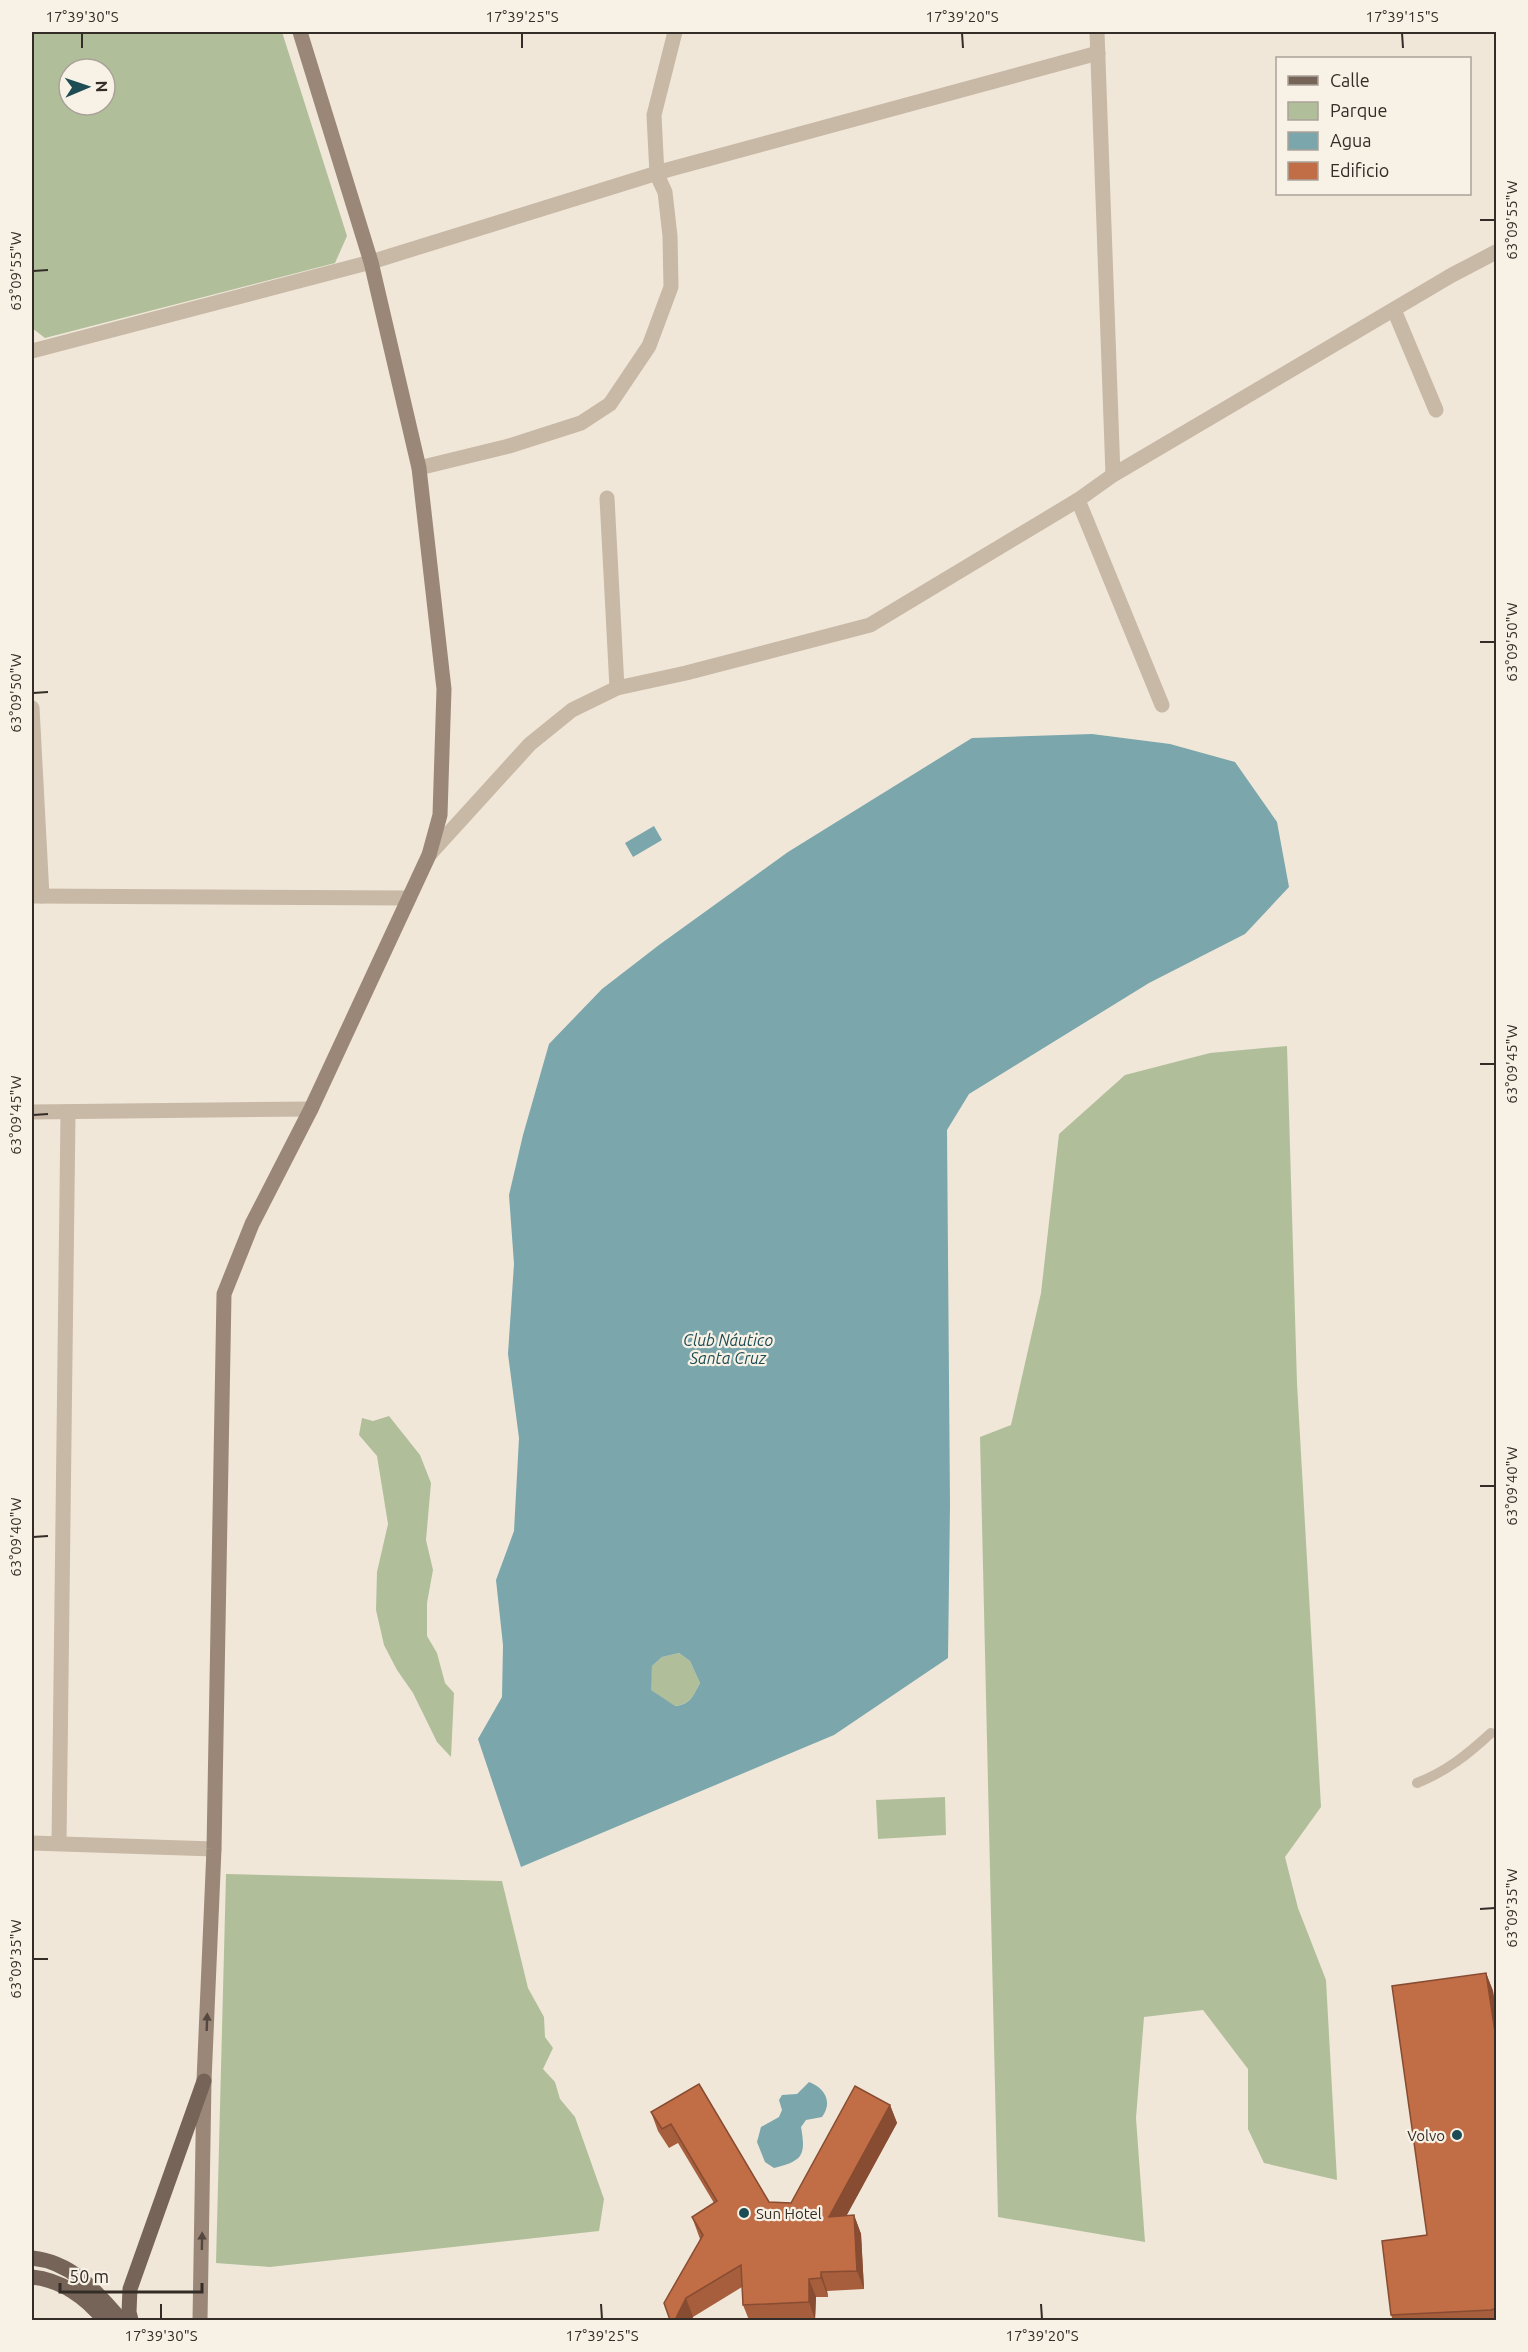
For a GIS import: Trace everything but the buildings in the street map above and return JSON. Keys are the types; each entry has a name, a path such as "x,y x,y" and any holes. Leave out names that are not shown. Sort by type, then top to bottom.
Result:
{"main road":[{"path":"132,2320 129,2312 130,2289 204,2081"},
{"path":"32,2258 50,2260 68,2268 88,2284 121,2320"},
{"path":"32,2277 47,2279 64,2286 82,2297 104,2320"}],"street":[{"path":"200,2320 204,2081 214,1849 224,1294 252,1224 311,1109 429,855 440,815 444,689 419,468 371,262 300,32"},
{"path":"419,468 543,436 581,423 610,404 649,346 672,286 665,192 657,175 654,116 675,32"},
{"path":"1096,32 1113,475"},
{"path":"32,351 371,262 657,175 1098,52"},
{"path":"429,855 530,744 572,710 617,688 686,674 870,625 1078,500 1113,475 1497,252"},
{"path":"1394,310 1436,410"},
{"path":"607,498 617,688"},
{"path":"1078,500 1162,705"},
{"path":"32,708 37,896 409,898"},
{"path":"32,1112 311,1109"},
{"path":"59,1843 68,1113"},
{"path":"32,1843 214,1849"}],"lane":[{"path":"1417,1783 1444,1772 1461,1761 1491,1733"}],"green space":[{"path":"32,32 282,32 347,236 335,263 45,338 32,328"},
{"path":"1287,1046 1297,1383 1321,1807 1285,1857 1298,1908 1326,1980 1337,2180 1264,2163 1248,2129 1248,2069 1203,2010 1144,2017 1136,2118 1145,2242 998,2217 980,1437 1011,1425 1041,1293 1059,1134 1125,1075 1210,1053"},
{"path":"389,1416 420,1455 431,1483 426,1540 433,1570 427,1603 427,1636 437,1653 445,1683 454,1693 451,1757 437,1742 413,1693 397,1670 384,1645 376,1610 377,1572 388,1524 377,1456 359,1435 362,1418 373,1421"},
{"path":"679,1653 690,1661 700,1683 687,1702 674,1706 650,1690 652,1666 662,1657"},
{"path":"945,1797 946,1835 878,1839 876,1800"},
{"path":"226,1874 502,1881 528,1988 544,2017 545,2037 553,2048 543,2069 555,2082 560,2099 575,2117 604,2199 599,2231 270,2267 216,2263"}],"water":[{"name":"Club Náutico Santa Cruz","path":"1092,734 1170,744 1235,762 1277,822 1289,887 1245,934 1149,983 969,1094 947,1130 950,1505 948,1658 834,1735 521,1867 478,1739 502,1697 503,1645 496,1580 514,1531 519,1438 508,1354 514,1264 509,1195 523,1135 549,1044 602,989 659,945 788,852 972,738","holes":["679,1653 690,1661 700,1683 688,1702 675,1706 651,1690 652,1666 662,1657"]},
{"path":"654,826 662,840 633,857 625,843"},
{"path":"809,2082 826,2096 825,2111 822,2117 806,2120 801,2127 803,2144 797,2159 774,2168 765,2162 757,2142 761,2127 779,2117 782,2110 779,2100 782,2095 797,2094"}],"place":[{"name":"Volvo","path":"1457,2135"},
{"name":"Sun Hotel","path":"744,2213"}]}
